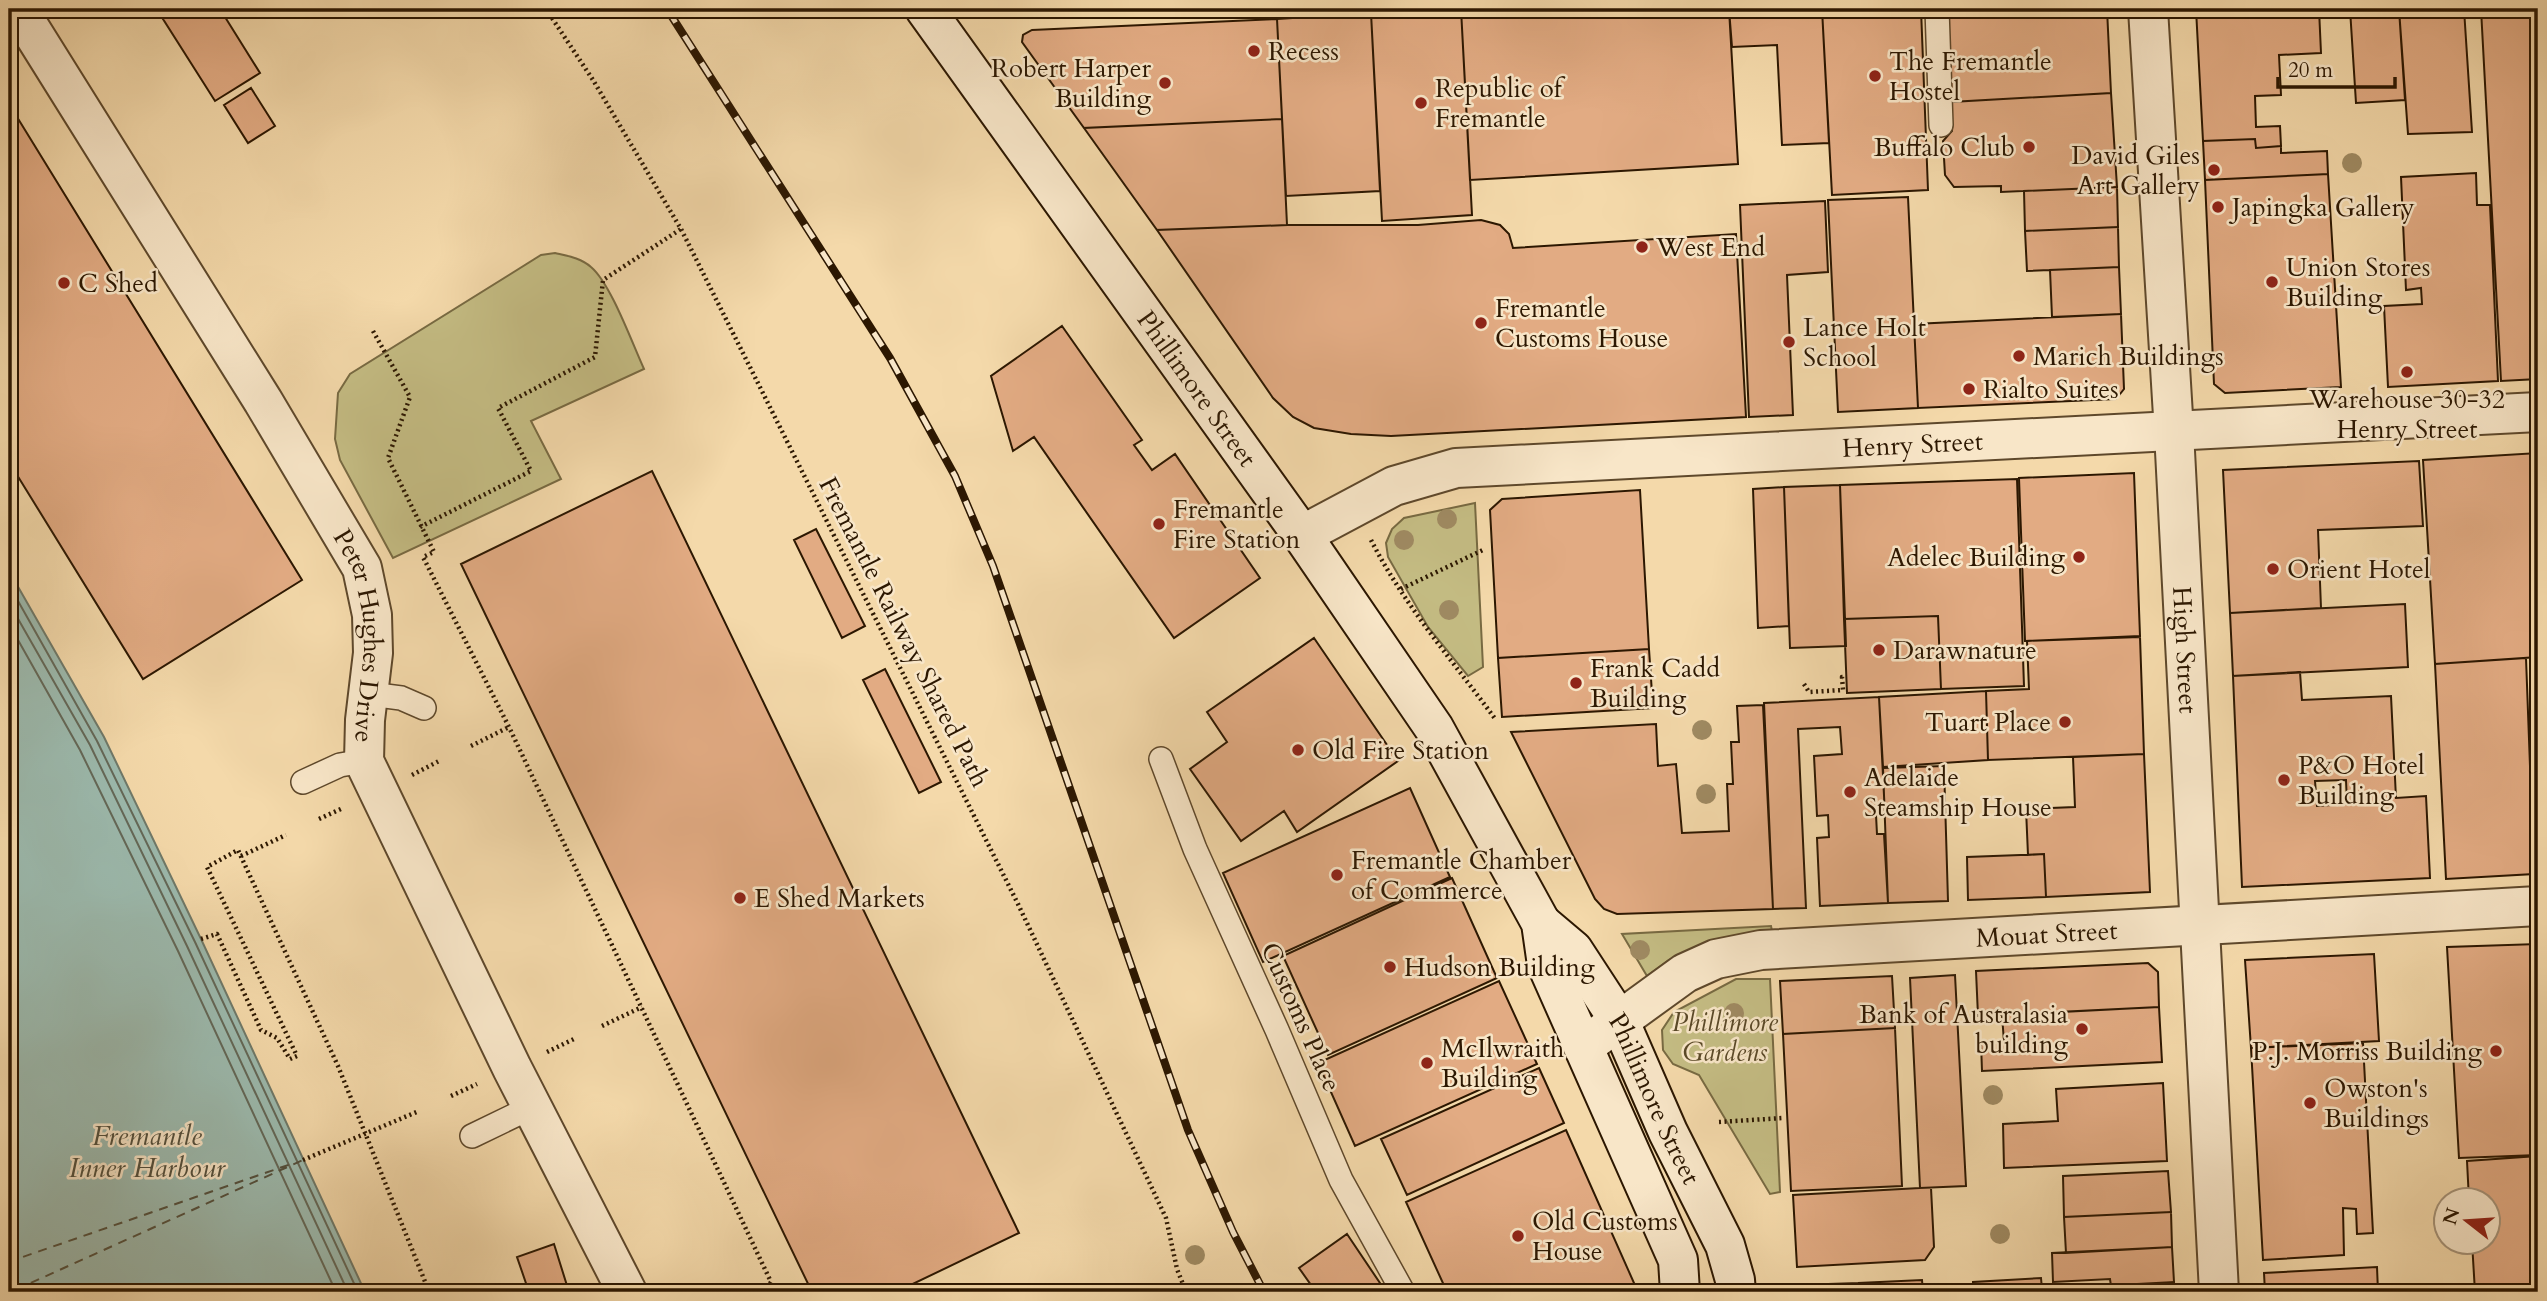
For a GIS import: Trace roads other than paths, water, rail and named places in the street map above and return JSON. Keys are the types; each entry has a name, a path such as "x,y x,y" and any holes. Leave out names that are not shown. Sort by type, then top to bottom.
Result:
{"street":[{"name":"Peter Hughes Drive","path":"18,9 262,401 362,568 372,615 373,653 365,720 364,761 532,1107 627,1292"},
{"name":"High Street","path":"2148,9 2175,432 2219,1292"},
{"name":"Phillimore Street","path":"931,11 1302,535 1434,728 1541,923 1573,950 1620,1022 1668,1132 1725,1245 1736,1292"},
{"name":"Henry Street","path":"1302,535 1394,486 1456,468 2538,412"},
{"name":"Mouat Street","path":"1583,1047 1685,973 1716,959 1761,950 2538,906"},
{"name":"Phillimore Street","path":"1541,923 1546,965 1678,1260 1680,1292"}],"lane":[{"path":"1937,9 1941,125"},
{"path":"370,694 401,698 424,708"},
{"name":"Customs Place","path":"1161,759 1195,849 1278,1030 1341,1180 1403,1292"},
{"path":"303,782 340,765 364,761"},
{"path":"472,1136 532,1107"}],"water":[{"name":"Fremantle Inner Harbour","path":"9,571 104,737 365,1292 9,1292"}],"railway":[{"path":"667,9 890,358 955,476 993,566 1188,1130 1233,1232 1264,1292"}],"place":[{"name":"Recess","path":"1254,51"},
{"name":"The Fremantle Hostel","path":"1875,76"},
{"name":"Robert Harper Building","path":"1165,83"},
{"name":"Republic of Fremantle","path":"1421,103"},
{"name":"Buffalo Club","path":"2029,147"},
{"name":"David Giles Art Gallery","path":"2214,170"},
{"name":"Japingka Gallery","path":"2218,207"},
{"name":"West End","path":"1642,247"},
{"name":"Union Stores Building","path":"2272,282"},
{"name":"C Shed","path":"64,283"},
{"name":"Fremantle Customs House","path":"1481,323"},
{"name":"Lance Holt School","path":"1789,342"},
{"name":"Marich Buildings","path":"2019,356"},
{"name":"Warehouse 30-32 Henry Street","path":"2407,372"},
{"name":"Rialto Suites","path":"1969,389"},
{"name":"Fremantle Fire Station","path":"1159,524"},
{"name":"Adelec Building","path":"2079,557"},
{"name":"Orient Hotel","path":"2273,569"},
{"name":"Darawnature","path":"1879,650"},
{"name":"Frank Cadd Building","path":"1576,683"},
{"name":"Tuart Place","path":"2065,722"},
{"name":"Old Fire Station","path":"1298,750"},
{"name":"P&O Hotel Building","path":"2284,780"},
{"name":"Adelaide Steamship House","path":"1850,792"},
{"name":"Fremantle Chamber of Commerce","path":"1337,875"},
{"name":"E Shed Markets","path":"740,898"},
{"name":"Hudson Building","path":"1390,967"},
{"name":"Bank of Australasia building","path":"2082,1029"},
{"name":"P.J. Morriss Building","path":"2496,1051"},
{"name":"McIlwraith Building","path":"1427,1063"},
{"name":"Owston's Buildings","path":"2310,1103"},
{"name":"Old Customs House","path":"1518,1236"}],"park label":[{"name":"Phillimore Gardens","path":"1725,1037"}]}
